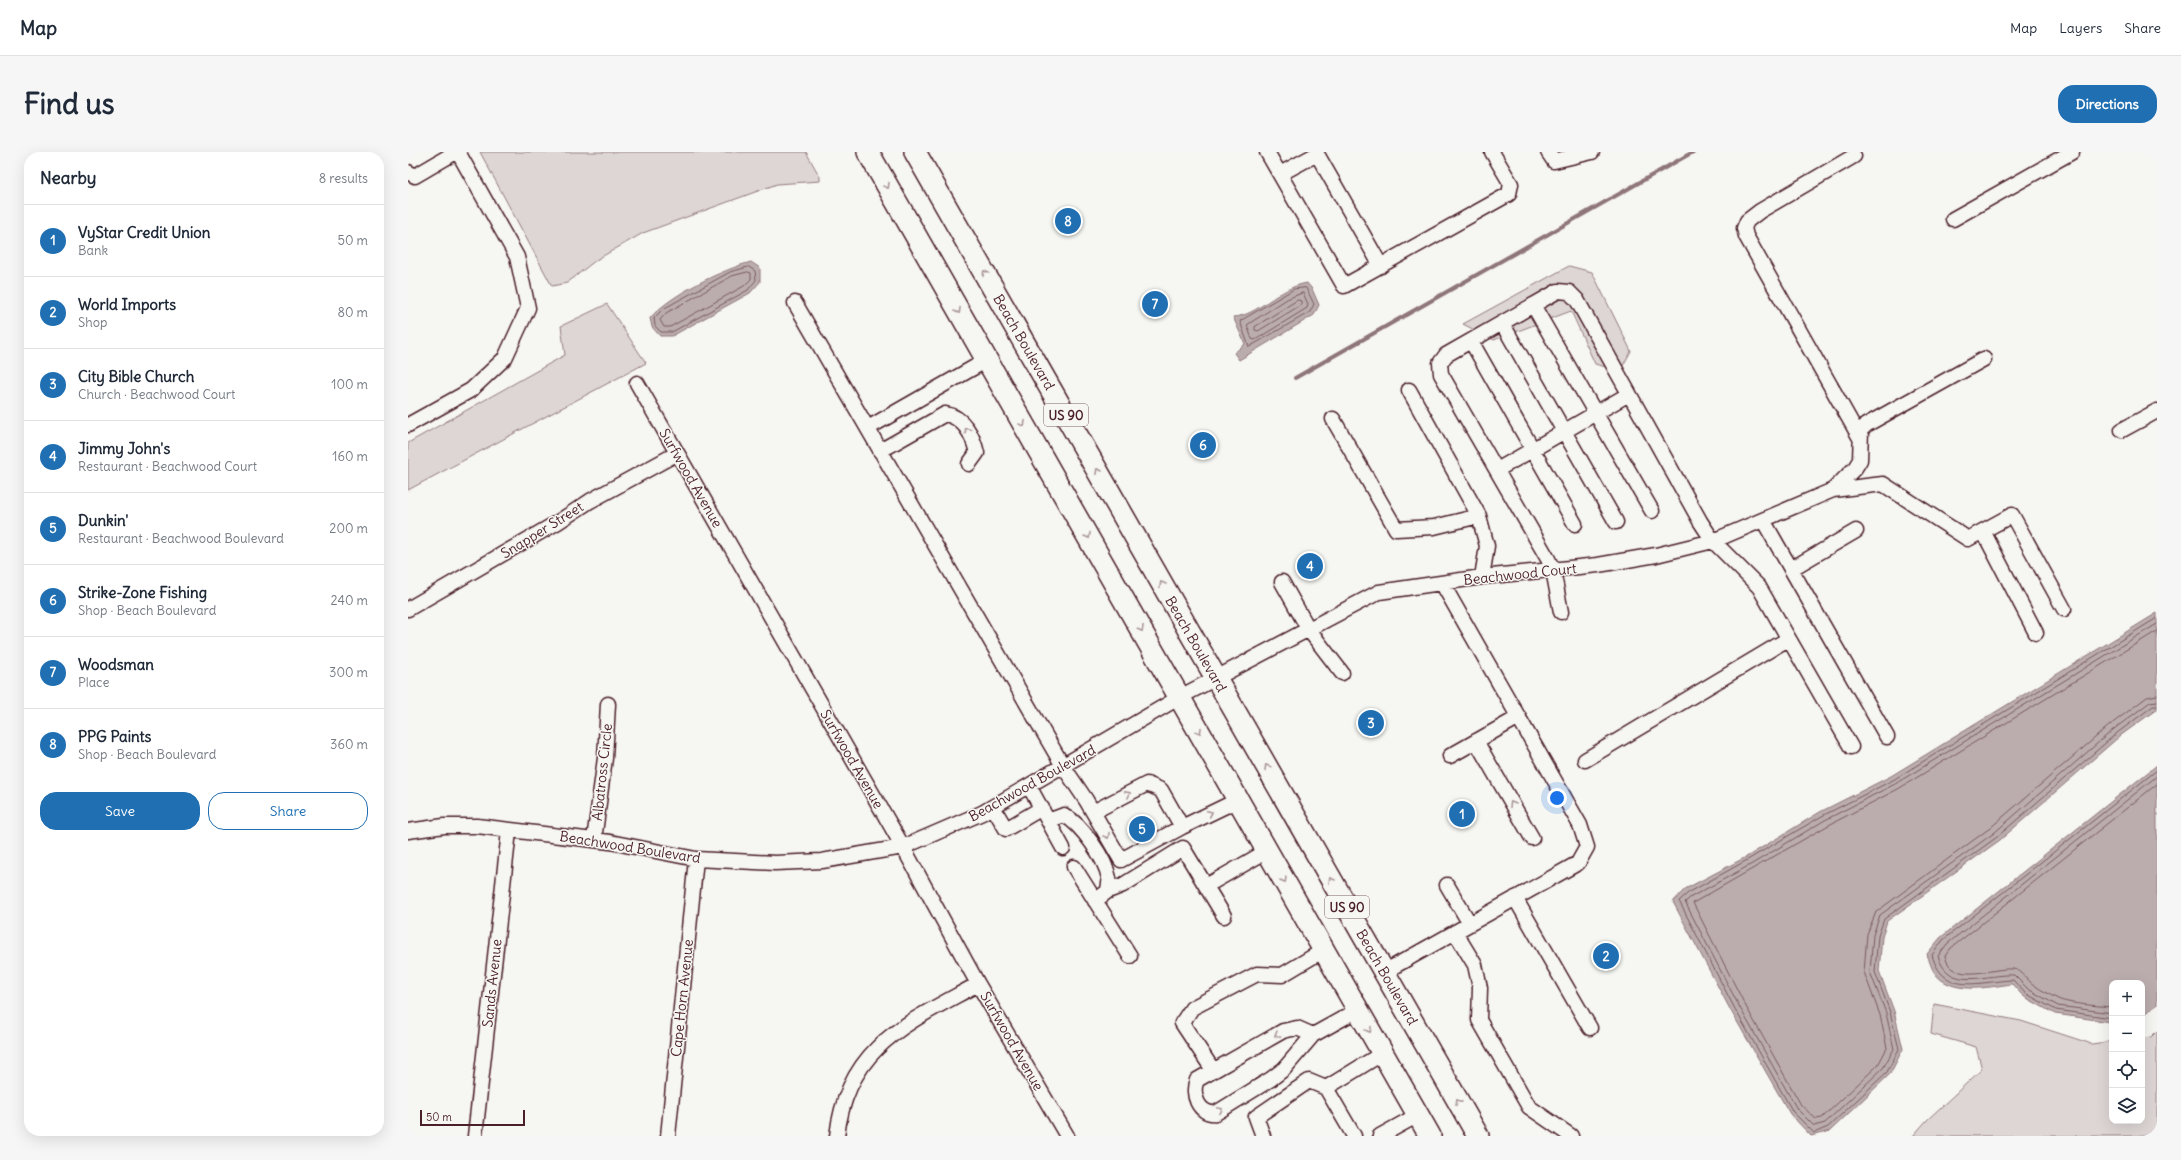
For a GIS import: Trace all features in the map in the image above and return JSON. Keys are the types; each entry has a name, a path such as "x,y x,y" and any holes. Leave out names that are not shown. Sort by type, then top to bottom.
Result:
{"highway":[{"name":"US 90","path":"868,152 1430,1136"},
{"name":"Beach Boulevard","path":"915,152 1478,1136"}],"street":[{"path":"408,172 415,176 457,152 518,257 528,308 505,358 471,390 408,425"},
{"path":"1267,152 1344,286 1509,194 1511,184 1492,152"},
{"path":"1551,157 1592,152"},
{"path":"1953,219 2072,152"},
{"path":"1280,174 1317,154 1382,266"},
{"path":"1854,156 1760,211 1747,221 1744,228 1746,236 1860,438"},
{"path":"1561,612 1553,570 1441,374 1440,363 1446,355 1558,291 1569,292 1577,300 1713,541 1759,587 1851,747"},
{"path":"795,303 1063,766 1093,812 1121,860 1182,827 1238,800"},
{"path":"1533,306 1652,511"},
{"path":"1502,323 1616,522"},
{"path":"1471,341 1575,524"},
{"path":"1833,490 1855,468 1860,460 1861,430 1866,425 1984,359"},
{"path":"868,428 987,360"},
{"name":"Surfwood Avenue","path":"637,383 676,454 903,847 978,984 1067,1136"},
{"path":"1409,390 1479,516 1487,546 1482,577"},
{"path":"1497,470 1629,394"},
{"path":"2122,430 2157,411"},
{"path":"880,451 945,414 956,416 967,428 975,443 977,454 970,464"},
{"path":"1333,419 1396,529 1434,527 1479,516"},
{"name":"Snapper Street","path":"408,609 558,522 590,501 676,454"},
{"path":"1833,490 1883,484 1968,539 2012,515 2064,609"},
{"name":"Beachwood Court","path":"1216,679 1379,592 1482,577 1598,565 1648,556 1713,541 1833,490"},
{"path":"1763,520 1887,737"},
{"path":"1791,569 1856,531"},
{"path":"1983,531 2036,633"},
{"path":"1282,582 1309,630 1342,672"},
{"path":"1384,972 1578,863 1587,847 1580,825 1442,583"},
{"path":"1584,760 1788,639"},
{"name":"Beachwood Boulevard","path":"408,831 444,826 477,826 594,840 696,859 775,864 822,861 903,847 993,807 1180,697 1216,679"},
{"name":"Albatross Circle","path":"594,840 605,758 608,704"},
{"path":"1450,756 1518,718"},
{"path":"1476,741 1532,838"},
{"path":"1093,812 1147,784 1162,790 1182,827"},
{"path":"1029,786 1063,848"},
{"path":"993,807 1006,829 1045,815 1064,815 1075,821 1090,841 1102,861 1110,879 1108,891"},
{"name":"Sands Avenue","path":"475,1136 508,830"},
{"path":"1095,901 1108,891 1123,885 1183,848 1224,916"},
{"path":"1206,886 1267,851"},
{"name":"Cape Horn Avenue","path":"668,1136 696,859"},
{"path":"1074,867 1130,956"},
{"path":"1447,885 1470,924"},
{"path":"1515,898 1590,1028"},
{"path":"1455,932 1475,965 1480,988 1478,1020 1529,1107 1571,1136"},
{"path":"1213,1070 1182,1023 1192,1008 1257,974 1282,975 1324,950"},
{"path":"837,1136 839,1118 845,1095 854,1076 864,1062 884,1041 902,1026 978,984"},
{"path":"1313,1035 1297,1028 1283,1031 1197,1080 1193,1088 1195,1099 1202,1108 1210,1114 1216,1113 1238,1101 1284,1069 1313,1035 1358,1010"},
{"path":"1326,1088 1383,1053"},
{"path":"1263,1136 1256,1117 1309,1081 1326,1088 1354,1136"},
{"path":"1380,1136 1418,1115"}],"shaded area":[{"path":"480,152 806,152 820,177 820,181 777,184 643,233 596,260 567,283 552,286"},
{"path":"1569,266 1592,272 1631,351 1620,371 1595,364 1571,311 1494,340 1463,324"},
{"path":"607,304 646,363 408,490 408,443 565,355 561,326"},
{"path":"1934,1004 2021,1021 2092,1044 2109,1041 2109,1124 2145,1124 2145,1038 2151,1037 2157,1031 2157,1136 1913,1136 1926,1121 1982,1069 1976,1047 1931,1034"}],"water":[{"path":"751,262 760,268 760,282 750,293 672,336 660,336 652,327 650,318 659,309 683,292 711,277"},
{"path":"1307,283 1312,289 1319,305 1314,315 1239,360 1234,353 1245,344 1233,317 1251,312 1286,290"},
{"path":"2157,613 2157,709 2120,736 2000,840 1887,921 1882,937 1879,971 1894,1011 1903,1049 1890,1074 1830,1131 1811,1136 1790,1114 1731,1011 1673,902 1685,889 1748,856 1820,812 1891,776"},
{"path":"2157,765 2157,1005 2145,1013 2145,980 2109,980 2109,1022 2055,1014 2023,996 2012,984 1981,988 1959,987 1941,980 1934,972 1930,963 1927,954 1940,938"}],"waterway":[{"path":"1295,378 1693,152"}],"place":[{"name":"PPG Paints","path":"1068,221"},
{"name":"Woodsman","path":"1155,304"},
{"name":"Strike-Zone Fishing","path":"1203,445"},
{"name":"Jimmy John's","path":"1310,566"},
{"name":"City Bible Church","path":"1371,723"},
{"name":"VyStar Credit Union","path":"1462,814"},
{"name":"Dunkin'","path":"1142,829"},
{"name":"World Imports","path":"1606,956"}]}
